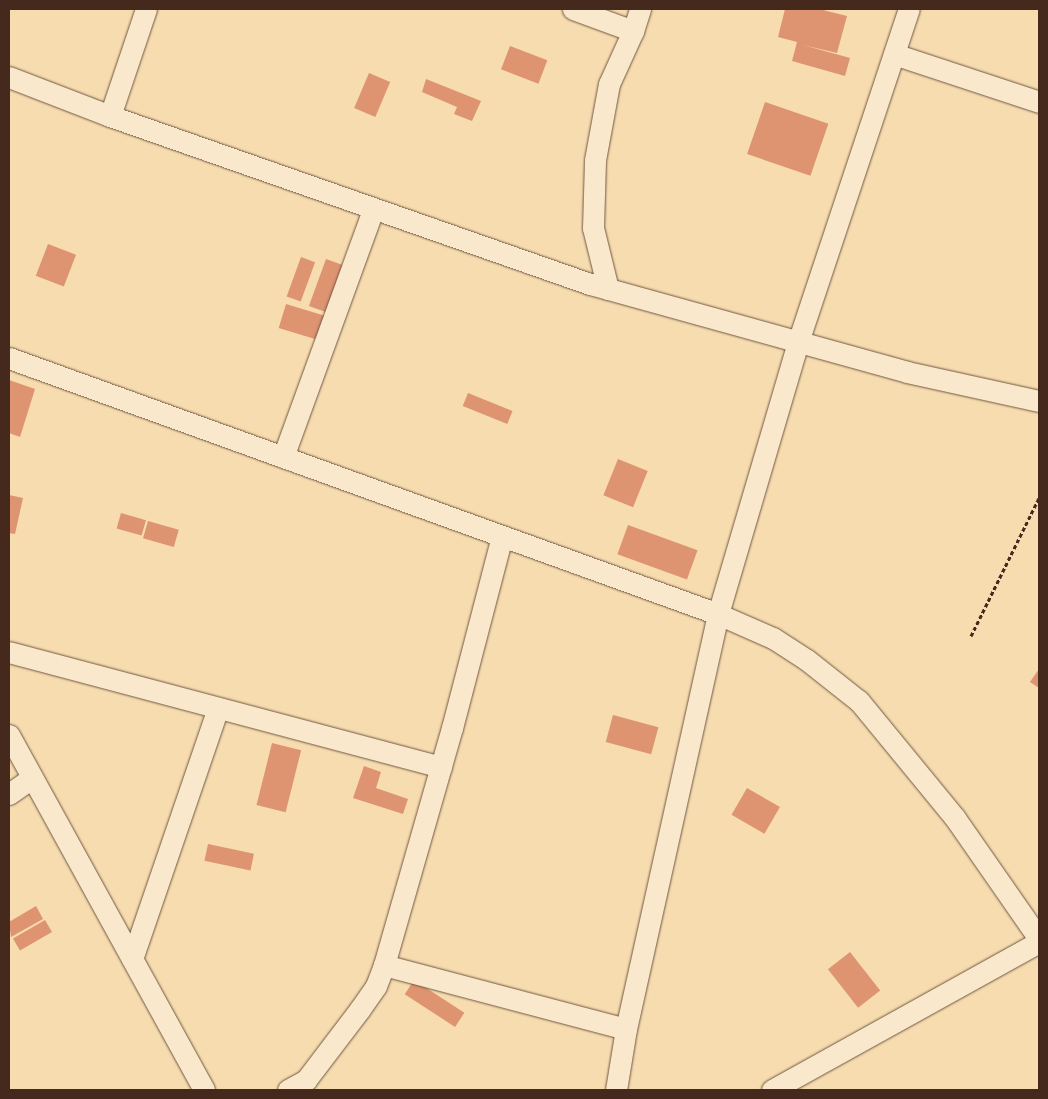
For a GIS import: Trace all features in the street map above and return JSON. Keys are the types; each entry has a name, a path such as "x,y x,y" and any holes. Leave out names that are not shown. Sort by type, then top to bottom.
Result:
{"street":[{"path":"110,116 146,9"},
{"path":"573,9 633,31"},
{"path":"608,289 593,228 594,160 609,84 633,31 640,9"},
{"path":"616,1090 626,1029 718,614 798,342 909,9"},
{"path":"894,54 1039,102"},
{"path":"9,77 110,116 373,210 608,289 907,372 1039,401"},
{"path":"283,457 373,210"},
{"path":"9,358 718,614 773,638 807,660 859,701 955,818 1039,941 772,1090"},
{"path":"288,1090 306,1080 376,986 384,965 441,767 502,536"},
{"path":"9,652 441,767"},
{"path":"132,959 218,708"},
{"path":"9,735 204,1090"},
{"path":"9,794 32,778"},
{"path":"384,965 626,1029"}],"path":[{"path":"971,636 1039,498"}],"building":[{"path":"785,9 819,9 847,16 837,53 803,45 850,58 845,76 792,61 797,42 778,37"},
{"path":"510,46 547,60 538,84 501,69"},
{"path":"369,73 390,82 375,117 354,108"},
{"path":"426,79 481,101 472,121 454,114 457,107 422,92"},
{"path":"765,102 828,124 810,176 747,154"},
{"path":"48,244 76,255 64,286 36,276"},
{"path":"301,257 315,262 301,302 287,296"},
{"path":"326,259 345,266 328,313 309,306"},
{"path":"286,304 328,317 321,341 279,328"},
{"path":"9,380 35,389 20,437 9,433"},
{"path":"468,393 513,411 507,424 463,406"},
{"path":"618,459 648,471 633,507 603,495"},
{"path":"9,495 23,498 15,534 9,533"},
{"path":"121,513 146,520 142,536 117,528"},
{"path":"148,521 179,530 174,547 143,538"},
{"path":"628,525 698,550 687,579 617,554"},
{"path":"1039,669 1039,688 1030,682"},
{"path":"613,715 658,727 651,754 606,742"},
{"path":"272,743 301,750 286,812 257,805"},
{"path":"364,766 381,772 376,788 408,799 403,814 353,798"},
{"path":"747,788 780,807 764,834 732,815"},
{"path":"208,844 254,854 250,870 204,861"},
{"path":"36,906 43,919 11,937 9,922"},
{"path":"45,920 52,932 20,951 13,939"},
{"path":"850,952 880,991 858,1008 828,969"},
{"path":"414,980 464,1013 455,1027 405,994"}]}
